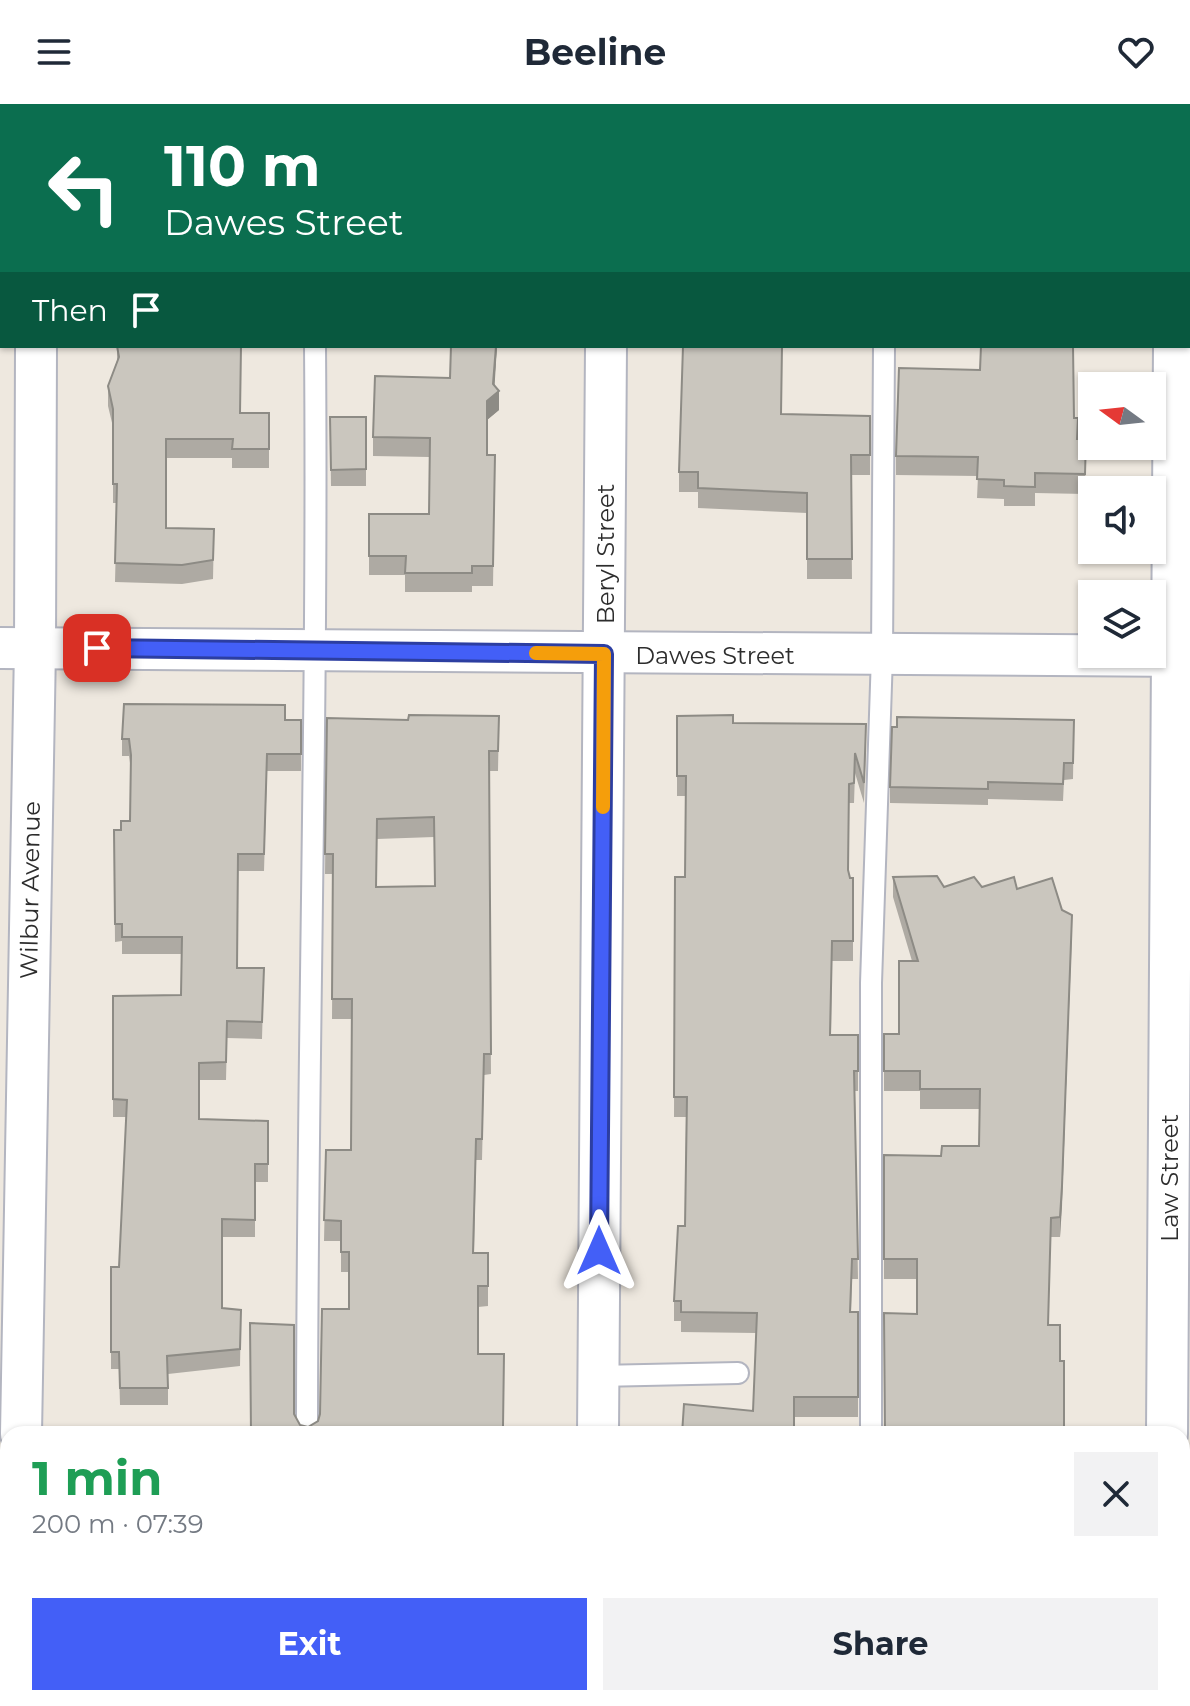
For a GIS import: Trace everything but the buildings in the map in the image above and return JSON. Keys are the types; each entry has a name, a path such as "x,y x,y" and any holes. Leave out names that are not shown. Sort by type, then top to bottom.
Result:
{"street":[{"name":"Wilbur Avenue","path":"21,1426 17,648 36,348"},
{"name":"Beryl Street","path":"598,1426 606,348"},
{"name":"Law Street","path":"1167,1426 1181,656 1174,348"},
{"name":"Dawes Street","path":"17,648 1181,656"}],"lane":[{"path":"307,1426 307,1169 317,651 315,348"},
{"path":"871,1426 871,983 882,655 884,348"},
{"path":"598,1376 738,1373"}],"slow traffic":[{"path":"536,653 604,654 603,807"}],"route":[{"path":"97,648 604,654 599,1251"}]}
